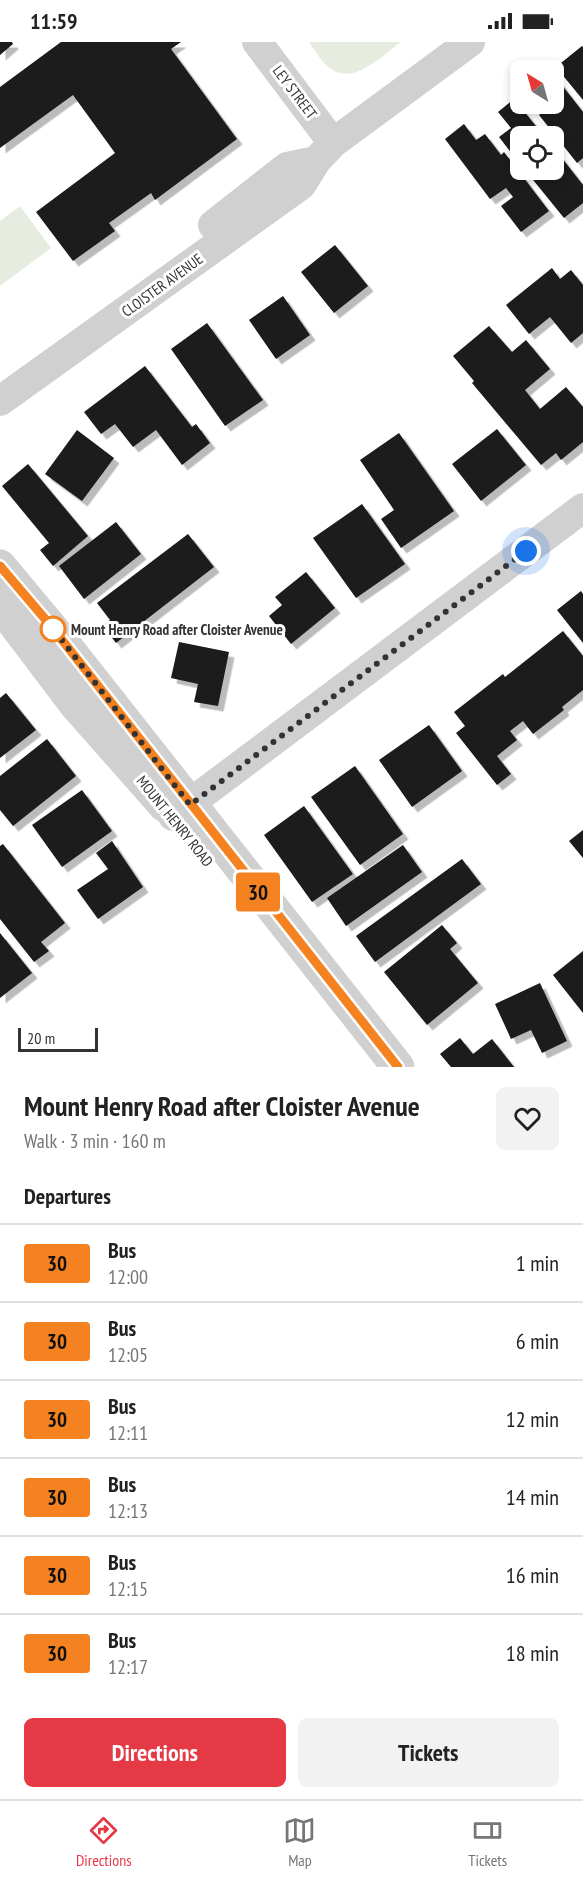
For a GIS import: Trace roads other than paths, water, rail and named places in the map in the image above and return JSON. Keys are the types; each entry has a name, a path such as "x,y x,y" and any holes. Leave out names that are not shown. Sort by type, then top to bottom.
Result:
{"street":[{"name":"LEY STREET","path":"257,42 324,152"},
{"name":"CLOISTER AVENUE","path":"0,377 123,294 287,167 324,152 470,42"},
{"name":"CLOISTER AVENUE","path":"0,401 301,185 324,152"},
{"path":"182,810 583,508"},
{"name":"MOUNT HENRY ROAD","path":"0,566 51,626 370,1067"},
{"name":"MOUNT HENRY ROAD","path":"0,605 75,704 182,810 398,1067"}],"place":[{"name":"Mount Henry Road after Cloister Avenue","path":"53,629"}]}
